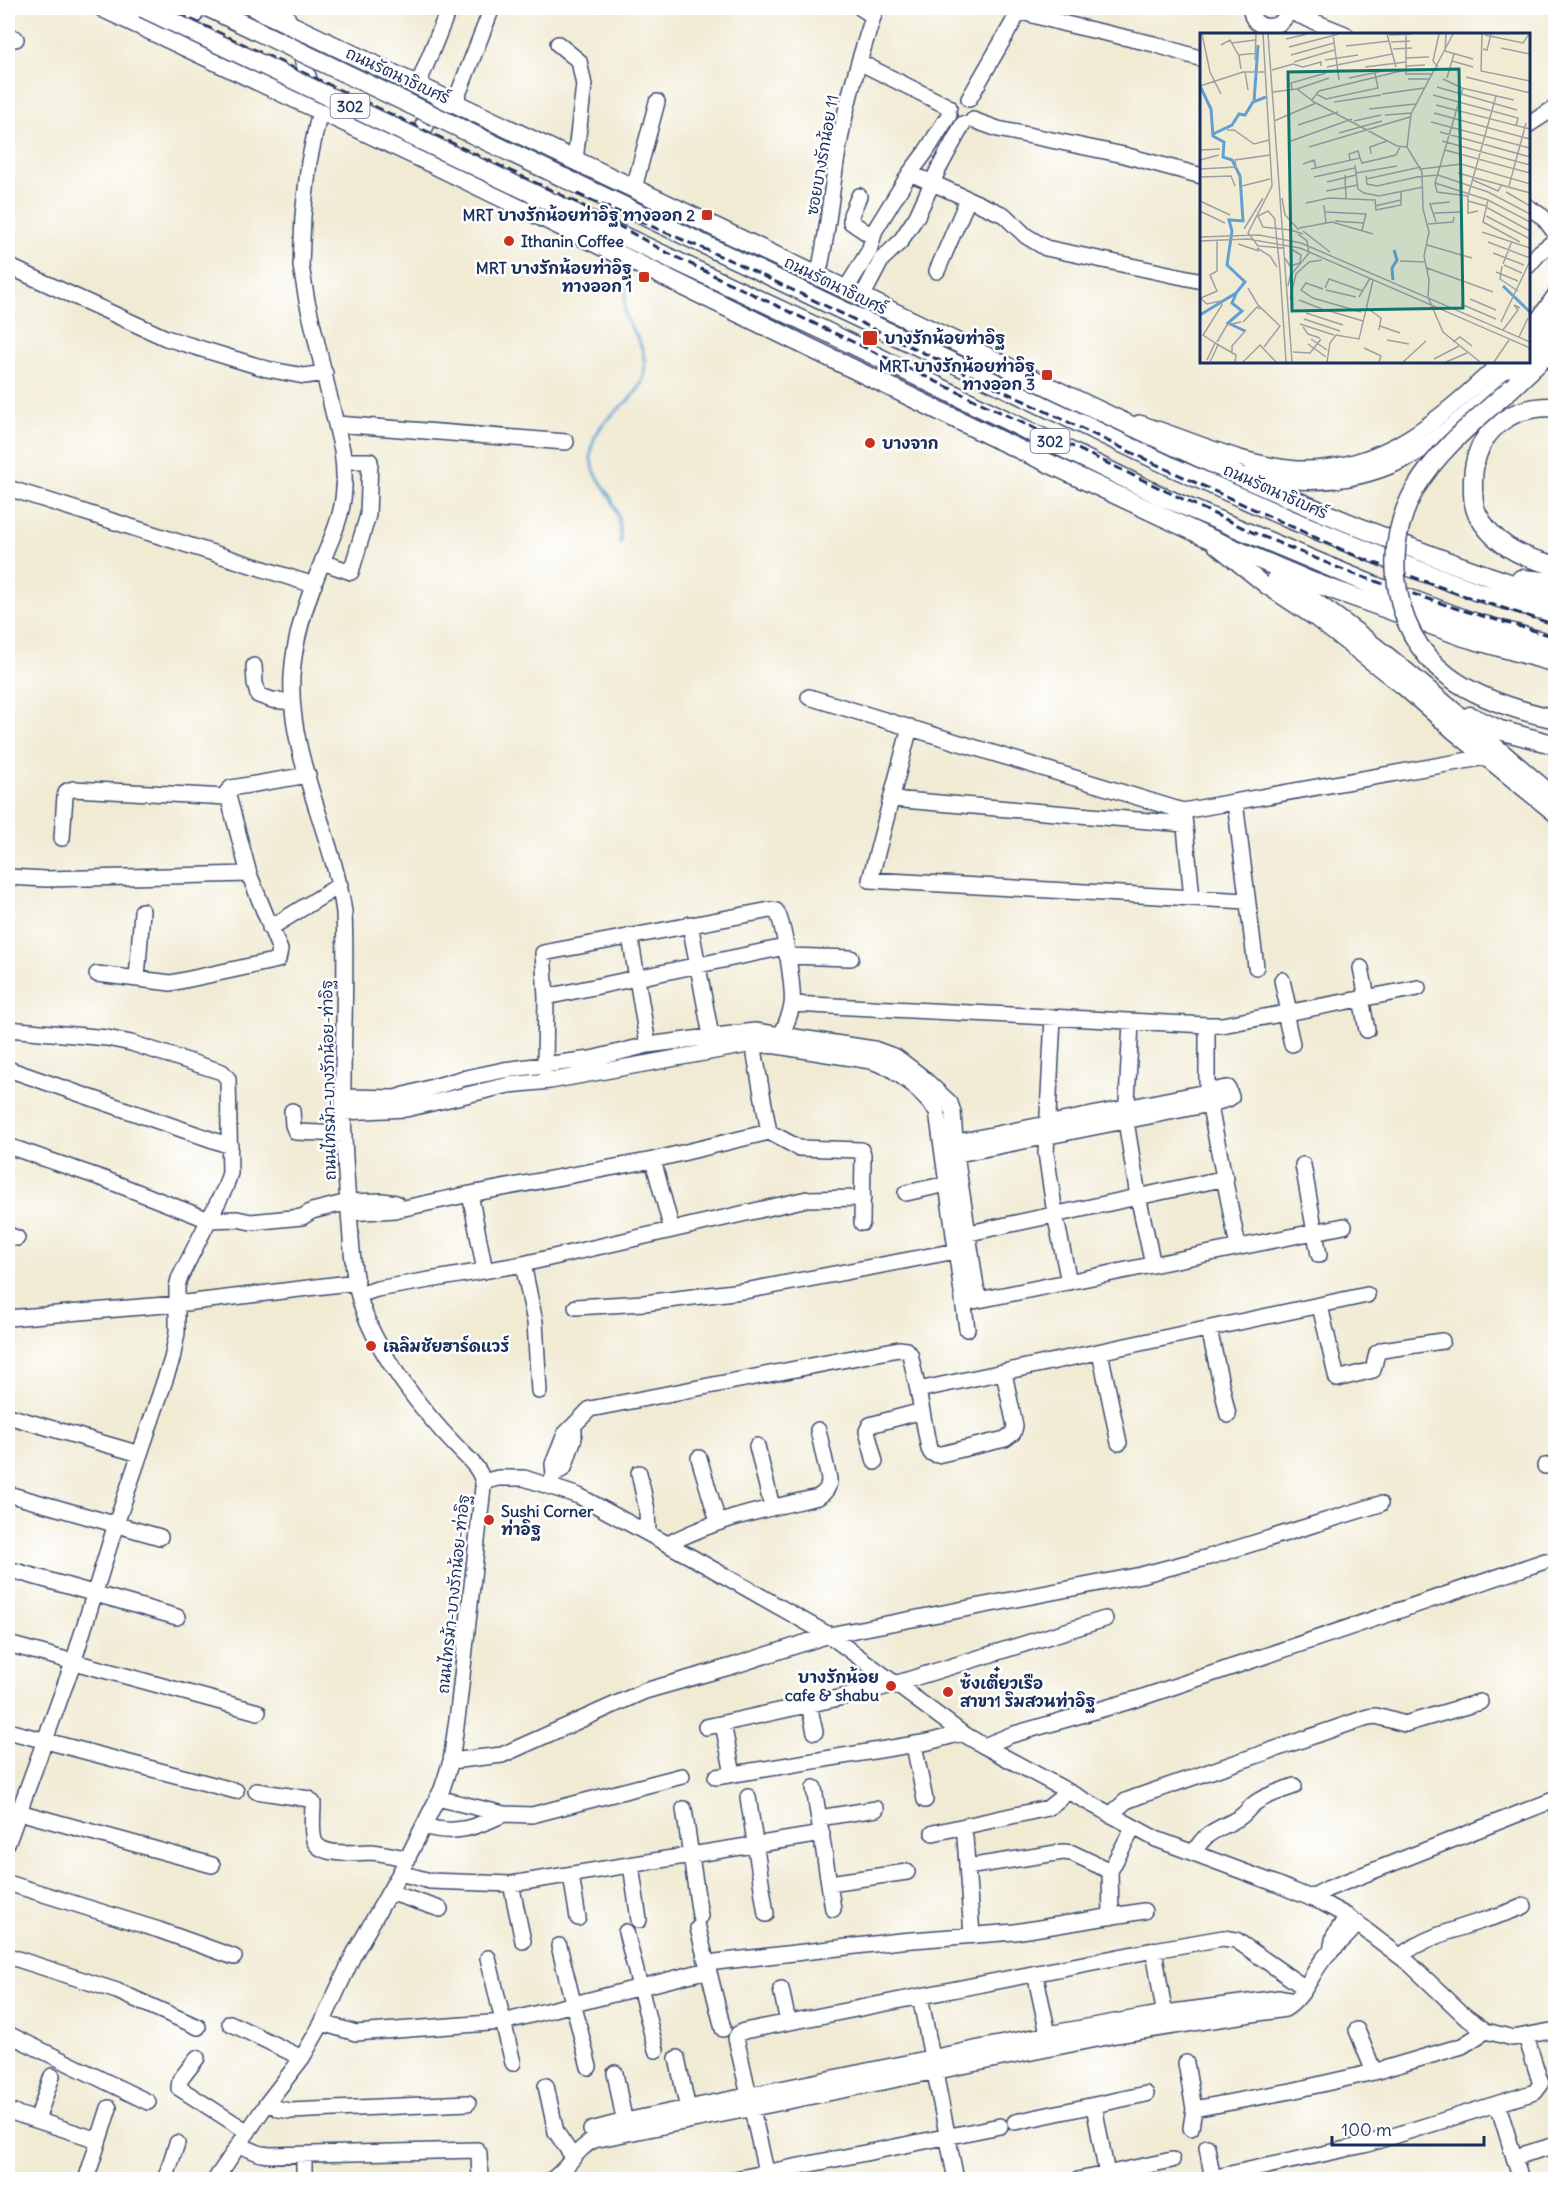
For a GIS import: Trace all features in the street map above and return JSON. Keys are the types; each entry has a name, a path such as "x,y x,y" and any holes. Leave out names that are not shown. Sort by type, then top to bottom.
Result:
{"main road":[{"name":"302","path":"104,8 425,160 997,439 1204,536 1312,582 1464,637 1556,663"},
{"name":"302","path":"143,8 888,362 1163,496 1276,546 1375,586 1470,621 1556,645"},
{"path":"153,30 170,28 187,22 195,13 196,8"},
{"name":"ถนนรัตนาธิเบศร์","path":"209,8 1172,467 1385,558 1478,592 1556,614"},
{"name":"ถนนรัตนาธิเบศร์","path":"255,8 287,16 418,86 1190,454 1384,539 1480,575 1556,598"},
{"path":"425,160 419,145 421,130 436,110 455,102"},
{"path":"848,312 1047,386"},
{"path":"1530,352 1556,319"},
{"path":"1556,346 1445,448 1415,490 1405,511 1395,552 1397,587 1407,624 1428,659 1445,675 1470,691 1498,704 1556,719"},
{"path":"888,362 997,439"},
{"path":"1190,454 1244,471 1300,481 1325,481 1373,472 1392,464 1443,435 1486,399 1521,363"},
{"path":"1556,407 1536,406 1507,419 1487,435 1478,451 1473,492 1477,513 1500,543 1521,555 1556,565"},
{"path":"1500,543 1556,556"},
{"path":"1233,549 1301,592 1356,632 1448,705 1556,799"},
{"path":"1480,575 1556,582"},
{"path":"1448,705 1500,730 1556,745"}],"street":[{"path":"418,86 449,8"},
{"path":"455,102 492,8"},
{"path":"1251,8 1250,13 1256,22 1265,27 1275,26 1284,21 1288,9 1343,33"},
{"name":"ซอยบางรักน้อย 11","path":"818,276 824,250 840,138 870,10"},
{"path":"969,99 1013,10 1154,44 1200,58"},
{"name":"302","path":"287,16 320,110"},
{"path":"558,44 579,61 584,85 575,160"},
{"path":"859,62 949,111 954,122 968,122 1124,155 1200,175"},
{"path":"957,98 969,99 976,111 931,184 917,216 894,249 882,259 854,293 873,237 910,173 925,153 957,98"},
{"path":"634,188 657,102"},
{"path":"1530,124 1556,107"},
{"name":"ถนนไทรม้า-บางรักน้อย-ท่าอิฐ","path":"215,2180 268,2102 302,2058 322,2024 353,1956 400,1874 442,1790 451,1761 468,1636 483,1482 475,1466 433,1423 412,1396 368,1323 358,1288 344,1134 345,934 340,885 299,745 292,702 294,661 314,585 340,513 345,486 344,461 337,424 306,301 301,256 309,162 320,110"},
{"path":"910,173 1004,215 1026,236 1046,248 1200,281"},
{"path":"859,196 851,215 851,222 873,237"},
{"path":"937,272 968,199"},
{"path":"1530,208 1543,217 1556,234"},
{"path":"1530,264 1540,252 1556,240"},
{"path":"8,266 166,338 267,369 304,376 325,373"},
{"path":"1530,330 1556,294"},
{"path":"1099,410 1246,459 1295,469 1317,468 1378,455 1400,444 1454,406 1500,363"},
{"path":"337,424 566,442"},
{"path":"322,562 351,572 368,514 370,461 344,461"},
{"path":"8,488 314,585"},
{"path":"1204,536 1266,586 1316,619 1403,687 1556,815"},
{"path":"254,666 258,695 272,700 292,702"},
{"path":"810,696 1184,818"},
{"path":"910,727 870,880 1247,901"},
{"path":"891,800 1184,818 1234,802 1486,758"},
{"path":"97,974 163,983 178,982 274,962 280,958 281,954 249,874 227,792 231,788 308,775"},
{"path":"62,838 65,796 67,791 73,789 227,797"},
{"path":"1234,802 1256,967"},
{"path":"1184,818 1192,898"},
{"path":"8,877 46,879 249,874"},
{"path":"270,928 340,885"},
{"path":"550,1081 545,1066 546,998 543,952 770,910 776,911 780,916 792,1004 780,1040"},
{"path":"137,979 142,911"},
{"path":"690,924 711,1036"},
{"path":"630,936 648,1045"},
{"path":"546,998 697,965 786,951 851,958"},
{"path":"1361,968 1367,1030"},
{"path":"1282,980 1292,1044"},
{"path":"792,1004 1222,1025 1418,988"},
{"path":"1053,1018 1046,1131 1055,1214 1069,1282"},
{"path":"1131,1022 1126,1115 1138,1196 1153,1265"},
{"path":"1207,1025 1209,1098 1238,1247"},
{"path":"8,1029 85,1035 115,1040 219,1070 226,1074 228,1079 230,1146 228,1180 179,1280 176,1344 73,1663 44,1741 13,1811 8,1842"},
{"path":"343,1105 395,1098 461,1079 504,1070 591,1059 648,1045 755,1030 780,1040"},
{"path":"343,1105 406,1109 509,1085 550,1081 780,1040 874,1050 896,1057 950,1103 952,1112 947,1184 971,1302"},
{"path":"753,1044 769,1132"},
{"path":"8,1069 230,1146"},
{"path":"948,1150 1209,1098"},
{"path":"292,1111 296,1132 344,1134"},
{"path":"8,1146 104,1179 209,1220 237,1219 250,1212 296,1208 312,1211 349,1208 382,1201 406,1206 653,1160 769,1132 799,1148 861,1150 863,1154 862,1223"},
{"path":"948,1150 971,1302 967,1329"},
{"path":"653,1160 672,1230"},
{"path":"1303,1166 1319,1255"},
{"path":"576,1307 644,1303 750,1290 960,1240 1055,1214 1226,1178"},
{"path":"906,1193 947,1184"},
{"path":"470,1194 485,1271"},
{"path":"8,1318 358,1288 378,1290 524,1264 807,1200 863,1198"},
{"path":"971,1302 1344,1226"},
{"path":"524,1264 535,1322 539,1391"},
{"path":"918,1390 1367,1295"},
{"path":"1320,1306 1337,1379 1373,1370 1377,1353 1382,1350 1442,1341"},
{"path":"1209,1329 1228,1415"},
{"path":"552,1480 553,1464 565,1434 590,1409 899,1349 906,1350 910,1354 931,1453 937,1455 1005,1439 1013,1433 1015,1426 1004,1373"},
{"path":"1100,1352 1119,1443"},
{"path":"875,1462 867,1431 870,1425 922,1411"},
{"path":"8,1416 140,1454"},
{"path":"668,1544 692,1531 718,1522 818,1497 825,1493 829,1486 829,1479 818,1430"},
{"path":"757,1446 772,1507"},
{"path":"699,1458 718,1522"},
{"path":"639,1473 647,1510 648,1533"},
{"path":"483,1482 509,1477 552,1480 829,1635 962,1733 1133,1828 1310,1898 1353,1920 1401,1956 1465,2016 1486,2031 1503,2037 1526,2037 1556,2030"},
{"path":"8,1494 160,1537"},
{"path":"451,1761 502,1755 645,1692 829,1635 1141,1575 1209,1557 1380,1504"},
{"path":"984,1746 1011,1735 1137,1699 1545,1561"},
{"path":"8,1569 177,1617"},
{"path":"706,1727 897,1684 1105,1619"},
{"path":"8,1644 258,1712"},
{"path":"1110,1815 1126,1801 1139,1796 1368,1717 1376,1716 1405,1724 1480,1702"},
{"path":"809,1705 815,1732"},
{"path":"723,1724 733,1774"},
{"path":"8,1731 236,1791"},
{"path":"716,1778 914,1745 962,1733"},
{"path":"914,1745 925,1800"},
{"path":"437,1798 504,1814 532,1815 682,1776"},
{"path":"1194,1853 1201,1839 1208,1834 1243,1816 1261,1799 1294,1786"},
{"path":"814,1788 833,1909"},
{"path":"256,1791 309,1799 313,1803 314,1839 322,1849 336,1853 372,1852 408,1858"},
{"path":"933,1833 1048,1808 1068,1792"},
{"path":"748,1797 766,1914"},
{"path":"1310,1898 1333,1886 1556,1799"},
{"path":"684,1809 699,1922 712,1966 723,2029"},
{"path":"819,1818 876,1809"},
{"path":"13,1811 212,1865"},
{"path":"424,1826 441,1831 456,1831 481,1825 504,1814"},
{"path":"1111,1917 1110,1871 1133,1828"},
{"path":"400,1874 430,1881 511,1884 822,1834"},
{"path":"965,1837 972,1935"},
{"path":"968,1867 1063,1852 1072,1853 1110,1871"},
{"path":"631,1865 639,1920"},
{"path":"829,1883 907,1872"},
{"path":"571,1875 578,1918"},
{"path":"8,1883 159,1930 234,1957"},
{"path":"511,1884 523,1941"},
{"path":"389,1892 440,1909"},
{"path":"1401,1956 1418,1943 1504,1916 1524,1906"},
{"path":"322,2024 356,2033 503,2022 640,1988 712,1966 972,1935 1015,1932 1144,1911"},
{"path":"934,2064 1048,2034 1166,2019 1285,2009 1295,2001 1331,1950 1334,1936 1353,1920"},
{"path":"626,1932 656,2050"},
{"path":"767,2176 737,2036 744,2031 1154,1950 1230,1938 1305,1988"},
{"path":"559,1946 589,2067"},
{"path":"1154,1950 1166,2019"},
{"path":"8,1956 117,1991 198,2027"},
{"path":"488,1958 513,2063"},
{"path":"1035,1973 1048,2034"},
{"path":"781,1989 788,2022"},
{"path":"920,1996 956,2180"},
{"path":"558,2170 569,2153 626,2127 1166,2019"},
{"path":"230,2023 302,2058"},
{"path":"1357,2030 1374,2072"},
{"path":"1194,2109 1374,2072 1462,2046 1486,2031"},
{"path":"8,2034 148,2102"},
{"path":"1206,2147 1212,2179 1364,2145 1535,2092 1540,2084 1526,2037"},
{"path":"197,2058 180,2080 179,2088 248,2132"},
{"path":"677,2058 689,2114"},
{"path":"1186,2063 1194,2109 1191,2128"},
{"path":"615,2073 626,2127"},
{"path":"37,2120 52,2076"},
{"path":"546,2086 556,2132 569,2153"},
{"path":"730,2180 767,2176 1146,2094"},
{"path":"268,2102 279,2109 290,2111 468,2103"},
{"path":"1498,2104 1521,2180"},
{"path":"1094,2106 1107,2177"},
{"path":"86,2180 109,2108"},
{"path":"8,2111 98,2140"},
{"path":"165,2180 177,2143"},
{"path":"239,2145 261,2154 304,2155 477,2150 480,2180"},
{"path":"1515,2157 1556,2145"},
{"path":"304,2155 304,2180"},
{"path":"1078,2180 1107,2177 1172,2160"}],"waterway":[{"path":"620,543 617,512 594,470 591,453 599,429 632,397 643,379 645,364 642,348 625,314 628,273 631,267"}],"railway":[{"path":"167,8 576,202 664,251 725,281 1252,532 1351,573 1458,609 1556,637"},
{"path":"577,194 734,262 1166,469 1356,556 1462,595 1556,625"}],"place":[{"name":"MRT บางรักน้อยท่าอิฐ ทางออก 2","path":"707,215"},
{"name":"Ithanin Coffee","path":"509,241"},
{"name":"MRT บางรักน้อยท่าอิฐ ทางออก 1","path":"644,277"},
{"name":"บางรักน้อยท่าอิฐ","path":"870,338"},
{"name":"MRT บางรักน้อยท่าอิฐ ทางออก 3","path":"1047,375"},
{"name":"บางจาก","path":"870,443"},
{"name":"เฉลิมชัยฮาร์ดแวร์","path":"371,1346"},
{"name":"Sushi Corner ท่าอิฐ","path":"489,1520"},
{"name":"บางรักน้อย cafe & shabu","path":"891,1686"},
{"name":"ซ้งเตี๋ยวเรือ สาขา1 ริมสวนท่าอิฐ","path":"948,1692"}]}
